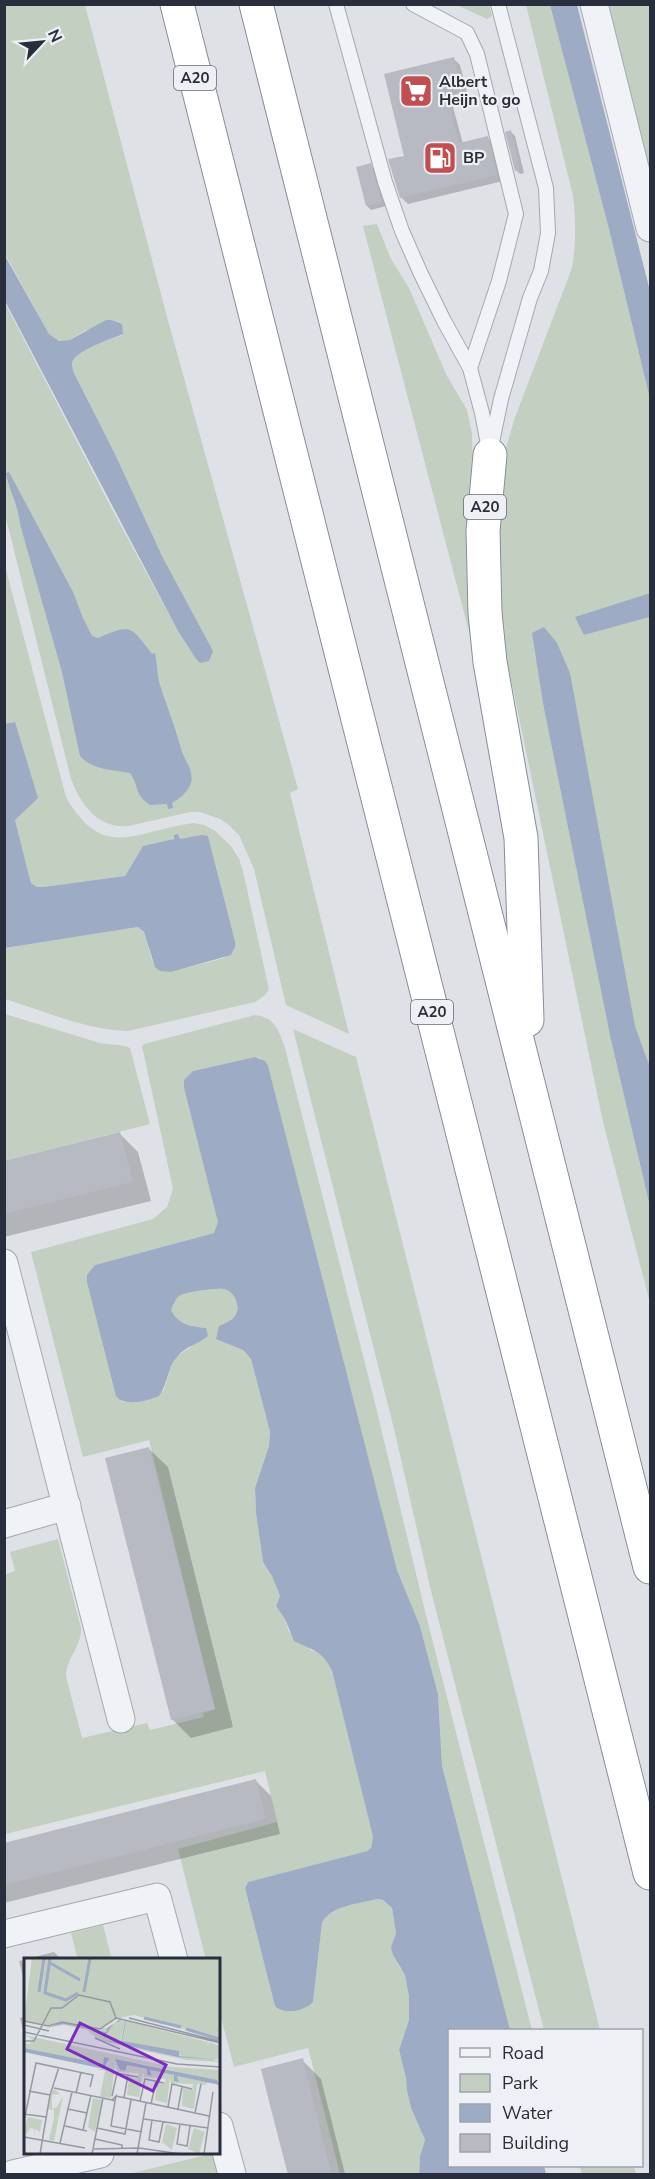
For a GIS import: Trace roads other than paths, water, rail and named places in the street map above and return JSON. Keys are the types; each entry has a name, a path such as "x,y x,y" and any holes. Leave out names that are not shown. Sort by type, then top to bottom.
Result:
{"highway":[{"name":"A20","path":"177,4 651,1873"},
{"name":"A20","path":"256,4 651,1567"},
{"name":"A20","path":"490,455 483,531 484,613 490,662 521,838 529,1085"}],"street":[{"path":"594,4 651,228"},
{"path":"4,1263 121,1719"},
{"path":"8,1523 67,1506"},
{"path":"4,1934 157,1897 173,1958"},
{"path":"220,2130 232,2175"},
{"path":"14,2175 96,2155"}],"lane":[{"name":"A20","path":"336,4 385,182 402,231 444,321 470,368 490,455"},
{"path":"413,4 466,33 477,54 516,214 499,281 470,368"},
{"name":"A20","path":"490,455 505,388 530,298 541,271 548,233 546,188 498,4"}],"water":[{"path":"550,5 577,5 650,291 650,399 609,229"},
{"path":"4,254 49,334 59,341 70,340 106,320 122,324 123,334 87,349 75,358 72,363 73,371 115,454 164,560 213,651 209,661 200,663 178,631 5,301"},
{"path":"9,472 73,592 92,636 98,638 118,630 130,630 152,654 155,653 160,685 191,775 190,786 172,803 173,808 168,809 167,804 150,805 145,801 130,773 97,767 80,756 62,672 7,479 6,473"},
{"path":"650,593 650,617 584,635 575,617"},
{"path":"544,627 557,643 570,673 635,1026 650,1067 650,1207 611,1040 543,703 532,633"},
{"path":"15,722 38,798 15,820 31,883 37,887 43,887 125,876 143,846 174,839 174,835 178,834 180,839 208,836 235,941 231,955 171,972 160,971 155,967 144,932 138,927 5,948 4,724"},
{"path":"255,1057 265,1061 268,1066 397,1570 420,1626 438,1694 442,1766 510,2029 448,2029 448,2167 544,2167 546,2174 419,2174 420,2156 425,2140 411,2108 399,2050 409,2020 409,1997 405,1975 391,1947 396,1933 392,1908 383,1900 377,1899 346,1906 326,1917 322,1923 313,2002 305,2008 294,2011 279,2009 275,2006 245,1888 248,1882 367,1851 371,1848 373,1837 332,1671 321,1655 294,1641 285,1619 276,1606 280,1596 263,1562 255,1488 269,1446 270,1432 251,1359 243,1350 216,1339 219,1326 235,1315 237,1302 232,1294 224,1289 192,1292 178,1297 171,1310 174,1315 186,1324 206,1328 208,1336 177,1357 159,1396 130,1402 116,1396 87,1282 87,1275 95,1265 214,1233 218,1222 184,1088 184,1080 193,1071"}],"place":[{"name":"Albert Heijn to go","path":"416,91"},
{"name":"BP","path":"440,158"}]}
